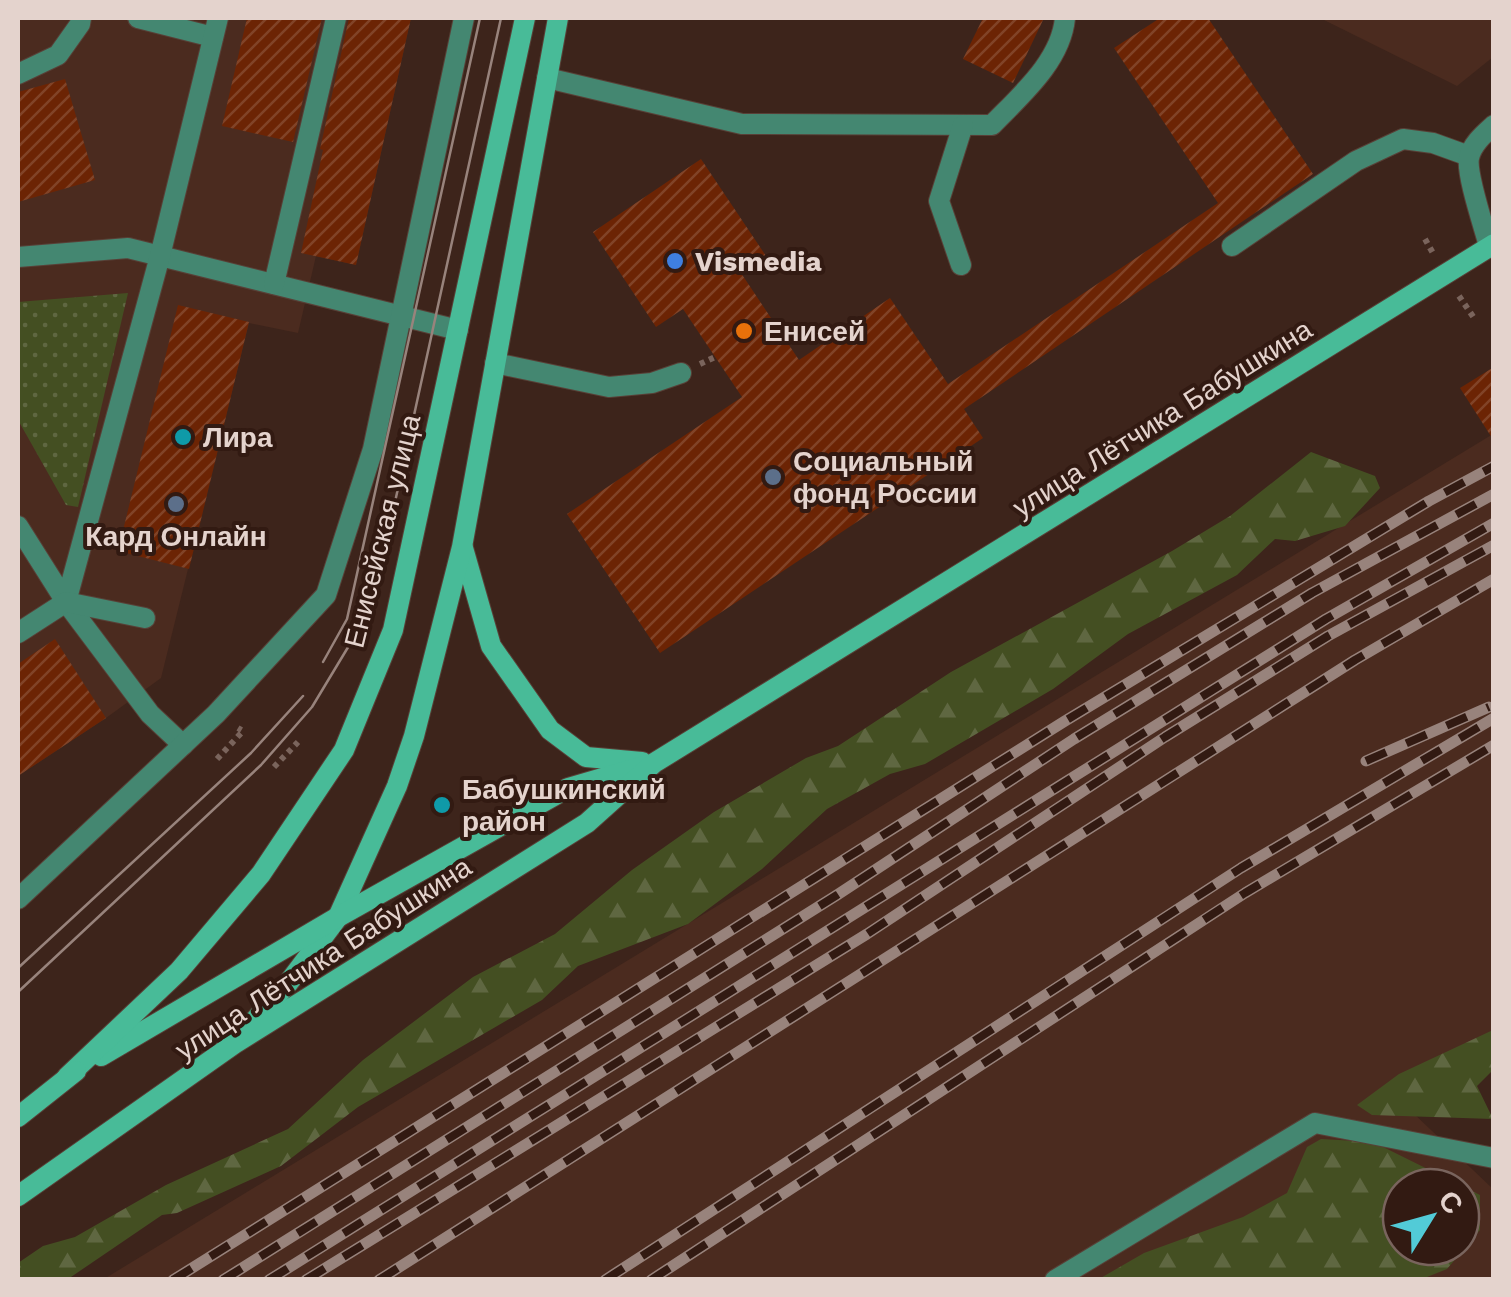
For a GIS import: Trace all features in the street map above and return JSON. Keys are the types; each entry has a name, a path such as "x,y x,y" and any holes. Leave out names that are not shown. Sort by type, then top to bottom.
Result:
{"main road":[{"name":"Енисейская улица","path":"67,1076 178,971 262,874 344,750 393,630 526,18"},
{"path":"234,1044 289,982 338,917 397,786 414,736 462,547 558,18"},
{"name":"улица Лётчика Бабушкина","path":"18,1196 234,1044 586,823 654,763 1491,245"},
{"path":"462,547 491,646 550,730 586,757 654,763"},
{"name":"улица Лётчика Бабушкина","path":"18,1116 67,1076 568,788 654,763"}],"lane":[{"path":"18,74 58,55 81,18"},
{"path":"18,634 66,602 160,256 216,27 138,18"},
{"path":"274,284 336,18"},
{"path":"18,900 216,714 326,594 373,449 464,18"},
{"path":"547,78 742,124 992,125 1040,75 1063,32 1064,18"},
{"path":"960,265 939,201 963,125"},
{"path":"1491,245 1470,178 1469,156 1480,136 1494,125"},
{"path":"1232,246 1356,161 1403,139 1433,142 1469,156"},
{"path":"18,257 128,248 458,330"},
{"path":"496,363 609,387 652,383 681,373"},
{"path":"18,526 66,602 150,714 183,745"},
{"path":"66,602 145,618"},
{"path":"1055,1280 1316,1123 1494,1158"}],"path":[{"path":"274,767 298,742"}],"shaded area":[{"path":"18,18 411,18 356,265 316,256 298,333 249,323 161,678 18,776"},
{"path":"1320,18 1493,18 1493,57 1457,86"},
{"path":"1493,434 1493,1052 1390,1091 1470,1167 1381,1167 1381,1267 1481,1267 1481,1178 1493,1189 1493,1279 104,1279"}],"green space":[{"path":"128,293 78,507 66,505 18,420 18,302"},
{"path":"1311,452 1375,476 1380,488 1345,526 1295,541 1275,539 1237,575 1128,634 1053,689 925,764 890,774 827,809 762,869 688,924 578,966 542,1000 358,1107 281,1166 177,1213 162,1215 68,1279 18,1279 18,1263 43,1246 75,1237 166,1185 288,1129 363,1060 473,977 555,934 632,870 714,812 806,758 838,746 951,672 1172,551 1230,516"},
{"path":"1493,1030 1493,1070 1477,1086 1493,1119 1372,1115 1357,1105 1399,1074"},
{"path":"1321,1139 1373,1142 1423,1167 1381,1167 1381,1267 1449,1267 1422,1279 1099,1279 1144,1253 1243,1217 1287,1193 1307,1147"}],"building":[{"path":"247,18 322,18 293,142 222,126"},
{"path":"349,18 411,18 356,265 301,253"},
{"path":"983,18 1044,18 1013,83 963,59"},
{"path":"1160,18 1208,18 1313,174 964,409 983,438 660,653 567,514 742,397 683,309 656,327 593,232 701,159 766,256 741,273 799,360 890,298 948,384 1218,203 1114,48"},
{"path":"65,79 95,180 18,202 18,92"},
{"name":"Лира","path":"178,305 249,322 189,569 118,551"},
{"path":"1494,367 1494,441 1460,388"},
{"path":"55,639 106,718 18,776 18,664"}],"tram line":[{"path":"323,662 347,619 480,18"},
{"path":"18,992 261,765 312,707 359,629 388,534 501,18"},
{"path":"18,968 251,753 303,696"}],"railway":[{"path":"173,1280 1065,721 1429,501 1494,466"},
{"path":"223,1280 837,895 1074,739 1312,593 1494,494"},
{"path":"269,1280 1326,619 1494,523"},
{"path":"306,1280 867,934 1165,737 1328,636 1494,545"},
{"path":"379,1280 1355,660 1494,579"},
{"path":"1366,761 1489,707"},
{"path":"605,1280 1241,868 1494,718"},
{"path":"651,1280 1245,893 1494,745"}],"place":[{"name":"Vismedia","path":"675,261"},
{"name":"Енисей","path":"744,331"},
{"name":"Лира","path":"183,437"},
{"name":"Социальный фонд России","path":"773,477"},
{"name":"Кард Онлайн","path":"176,504"},
{"name":"Бабушкинский район","path":"442,805"}]}
